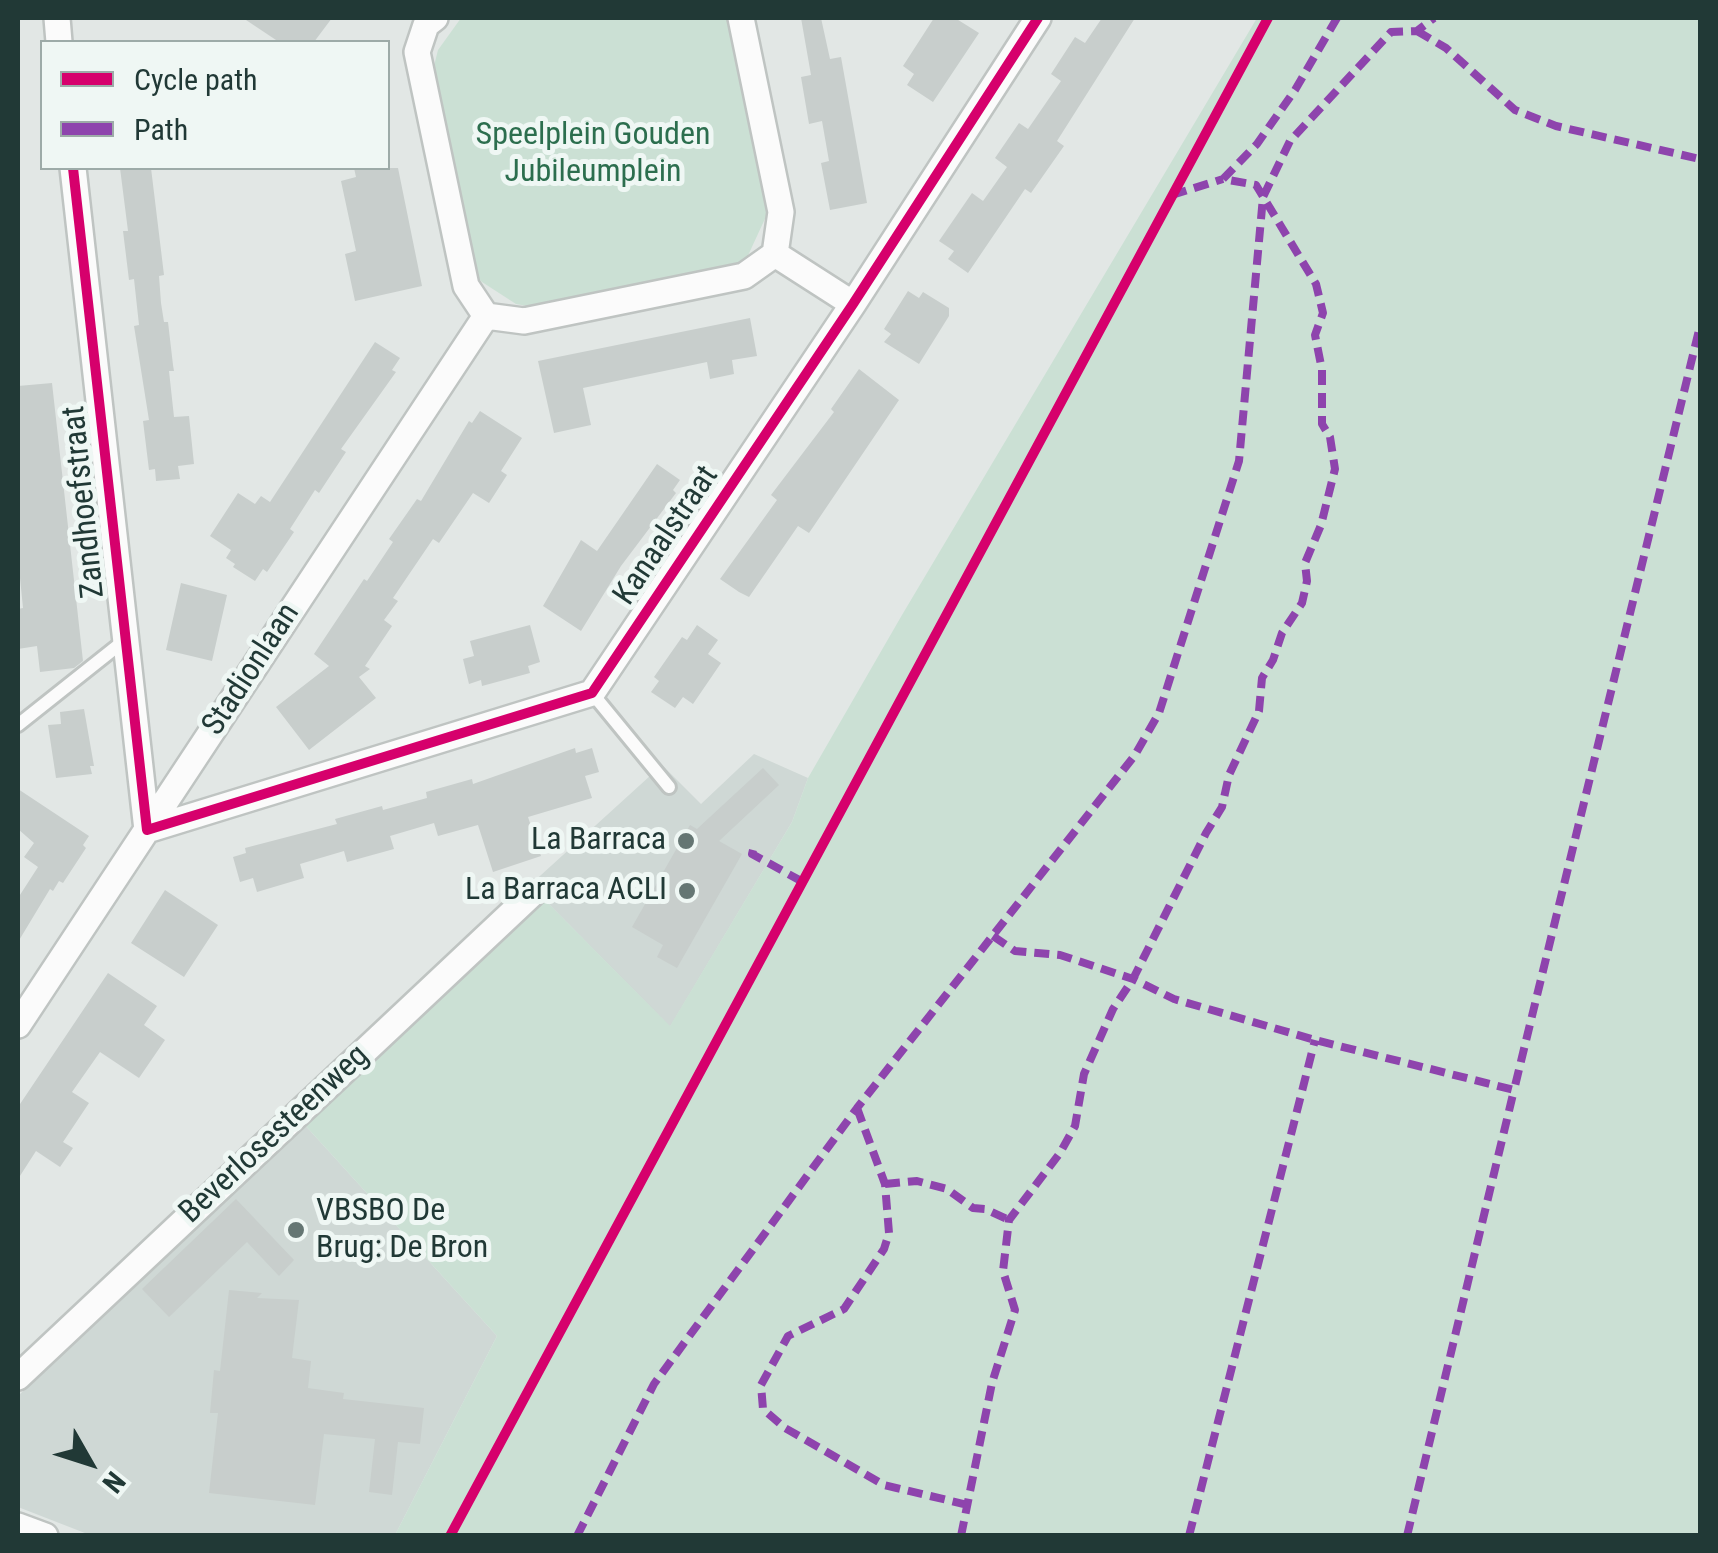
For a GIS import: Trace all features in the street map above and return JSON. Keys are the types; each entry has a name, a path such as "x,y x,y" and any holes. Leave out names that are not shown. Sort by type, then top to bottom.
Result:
{"street":[{"path":"425,20 417,52 466,286 486,316 524,321 744,276 775,254 781,212 741,18"},
{"name":"Kanaalstraat","path":"592,693 853,304 1038,18"},
{"name":"Zandhoefstraat","path":"73,170 147,830"},
{"path":"775,254 853,304"},
{"name":"Stadionlaan","path":"18,1024 486,316"},
{"path":"147,830 592,693"},
{"name":"Beverlosesteenweg","path":"18,1377 532,893"},
{"path":"18,1526 45,1536"}],"lane":[{"path":"18,725 125,640"},
{"path":"592,693 669,787"}],"shaded area":[{"path":"754,754 808,778 792,822 670,1027 530,885 662,765 701,804"},
{"name":"VBSBO De Brug: De Bron","path":"303,1123 497,1336 395,1535 90,1535 18,1507 18,1396"}],"green space":[{"name":"Speelplein Gouden Jubileumplein","path":"461,18 730,18 769,210 745,262 533,307 516,304 482,282 476,276 433,70 438,50"},
{"path":"1257,18 1700,18 1700,1535 395,1535 497,1336 303,1123 539,894 670,1026 792,822 808,778 902,615"}],"building":[{"path":"243,18 332,18 316,40 276,40"},
{"path":"801,18 821,18 830,59 841,57 867,203 830,210 821,163 829,161 822,121 809,124 801,77 811,75"},
{"path":"934,18 955,18 979,33 933,102 907,85 914,74 903,66"},
{"path":"1102,18 1135,18 1057,141 1064,146 1031,193 1025,189 968,273 948,259 954,251 939,241 972,193 983,201 1007,167 995,158 1019,123 1028,129 1061,81 1051,74 1075,37 1085,43"},
{"path":"398,168 422,286 355,301 345,254 356,251 341,181 356,177 354,170"},
{"path":"120,170 151,170 164,275 159,276 161,303 164,322 168,322 174,371 169,371 174,417 189,416 194,464 178,466 180,479 156,481 155,469 149,470 143,421 149,420 134,326 139,325 134,279 129,280 123,231 128,231"},
{"path":"908,291 919,298 923,292 949,308 949,316 919,364 884,342 891,334 884,329"},
{"path":"750,318 757,356 732,360 734,374 710,379 707,362 583,388 591,425 554,433 538,361"},
{"path":"375,342 400,358 392,370 396,372 341,449 346,452 319,493 315,490 290,529 294,532 267,572 263,569 255,581 233,567 235,564 226,558 231,550 210,536 238,493 255,504 261,496 270,502"},
{"path":"859,369 899,400 809,533 798,526 749,597 739,592 720,579 777,500 771,495 834,412 831,409"},
{"path":"52,383 83,661 74,668 40,672 37,646 18,649 18,609 23,608 18,558 18,386"},
{"path":"480,411 522,438 501,471 507,475 489,503 473,493 439,543 433,539 393,598 398,601 384,620 392,626 365,666 370,669 359,677 376,698 309,750 276,707 329,666 314,654 393,542 389,539 417,499 421,501 469,421 472,423"},
{"path":"657,464 680,480 673,490 676,493 621,566 581,631 543,606 581,540 597,551"},
{"path":"181,583 227,595 212,661 166,650"},
{"path":"530,625 540,662 528,666 530,673 482,686 481,680 469,684 463,659 474,656 470,641"},
{"path":"697,625 718,640 708,654 721,663 693,704 683,697 675,708 651,692 659,681 654,677 682,637 687,640"},
{"path":"84,709 92,774 56,778 48,725 61,724 60,712"},
{"path":"575,748 576,753 592,748 599,772 585,776 592,798 528,817 541,856 493,872 478,825 438,836 434,823 390,836 394,849 347,862 344,851 300,864 304,878 257,892 253,878 240,882 233,857 246,853 245,848 337,824 335,819 382,806 383,810 427,798 426,792 472,779 473,784"},
{"name":"La Barraca ACLI","path":"763,768 779,785 719,841 742,854 677,968 657,957 663,945 632,927 690,825 697,829"},
{"path":"18,789 89,836 83,845 86,848 63,883 59,881 53,891 50,889 18,942 18,898 38,867 24,857 34,843 18,829"},
{"path":"165,890 218,925 184,977 131,943"},
{"path":"108,973 157,1006 144,1025 165,1040 139,1078 100,1052 72,1092 89,1103 63,1142 73,1148 60,1167 36,1151 18,1179 18,1107"},
{"path":"236,1199 294,1260 279,1276 247,1242 169,1317 142,1289"},
{"path":"229,1290 262,1293 257,1298 299,1300 292,1358 311,1361 308,1388 344,1393 343,1399 424,1408 420,1444 398,1442 392,1495 369,1492 375,1439 324,1434 315,1505 209,1493 218,1413 210,1413 214,1370 220,1371"}],"marked path":[{"path":"961,1536 992,1383 1015,1310 1003,1271 1009,1220 1060,1153 1075,1126 1084,1074 1113,1009 1133,979 1222,807 1229,775 1259,711 1262,678 1282,633 1302,603 1307,581 1305,563 1321,525 1335,469 1330,437 1322,424 1322,370 1315,335 1323,313 1316,284 1256,185 1223,179 1257,144 1295,90 1337,18"},
{"path":"577,1536 654,1384 857,1108 1135,755 1159,713 1239,461 1263,197 1290,141 1391,32 1417,31 1434,18"},
{"path":"1417,31 1446,48 1515,110 1556,126 1700,159"},
{"path":"1172,195 1223,179"},
{"path":"993,936 1015,951 1060,955 1133,979 1174,999 1315,1040 1514,1090 1700,326"},
{"path":"753,850 752,854 803,882"},
{"path":"1189,1536 1315,1040"},
{"path":"1407,1536 1514,1090"},
{"path":"857,1108 885,1184 889,1233 884,1249 844,1309 788,1336 761,1385 763,1409 785,1428 884,1485 968,1505"},
{"path":"885,1184 917,1181 947,1189 973,1208 1009,1220"}],"cycle path":[{"path":"73,170 147,830 592,693 853,304 1038,18"},
{"path":"450,1536 1268,18"}],"place":[{"name":"La Barraca","path":"686,841"},
{"name":"La Barraca ACLI","path":"687,891"},
{"name":"VBSBO De Brug: De Bron","path":"296,1230"}]}
